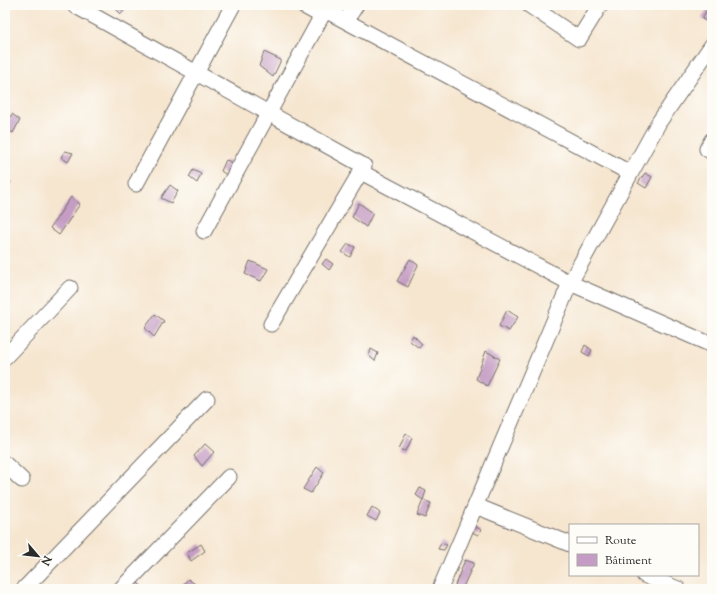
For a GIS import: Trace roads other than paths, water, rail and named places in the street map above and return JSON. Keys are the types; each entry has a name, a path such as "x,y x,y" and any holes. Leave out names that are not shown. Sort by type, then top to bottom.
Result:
{"street":[{"path":"74,5 364,166 271,324"},
{"path":"136,184 233,5"},
{"path":"302,5 322,16"},
{"path":"346,21 356,5"},
{"path":"529,5 579,39 600,5"},
{"path":"204,231 325,10 630,173"},
{"path":"440,589 570,282 659,122 712,45"},
{"path":"712,140 707,149 712,152"},
{"path":"361,172 570,282 712,345"},
{"path":"5,357 70,288"},
{"path":"24,589 207,398"},
{"path":"5,464 22,480"},
{"path":"121,589 229,478"},
{"path":"476,506 569,544"},
{"path":"646,576 678,589"}]}
